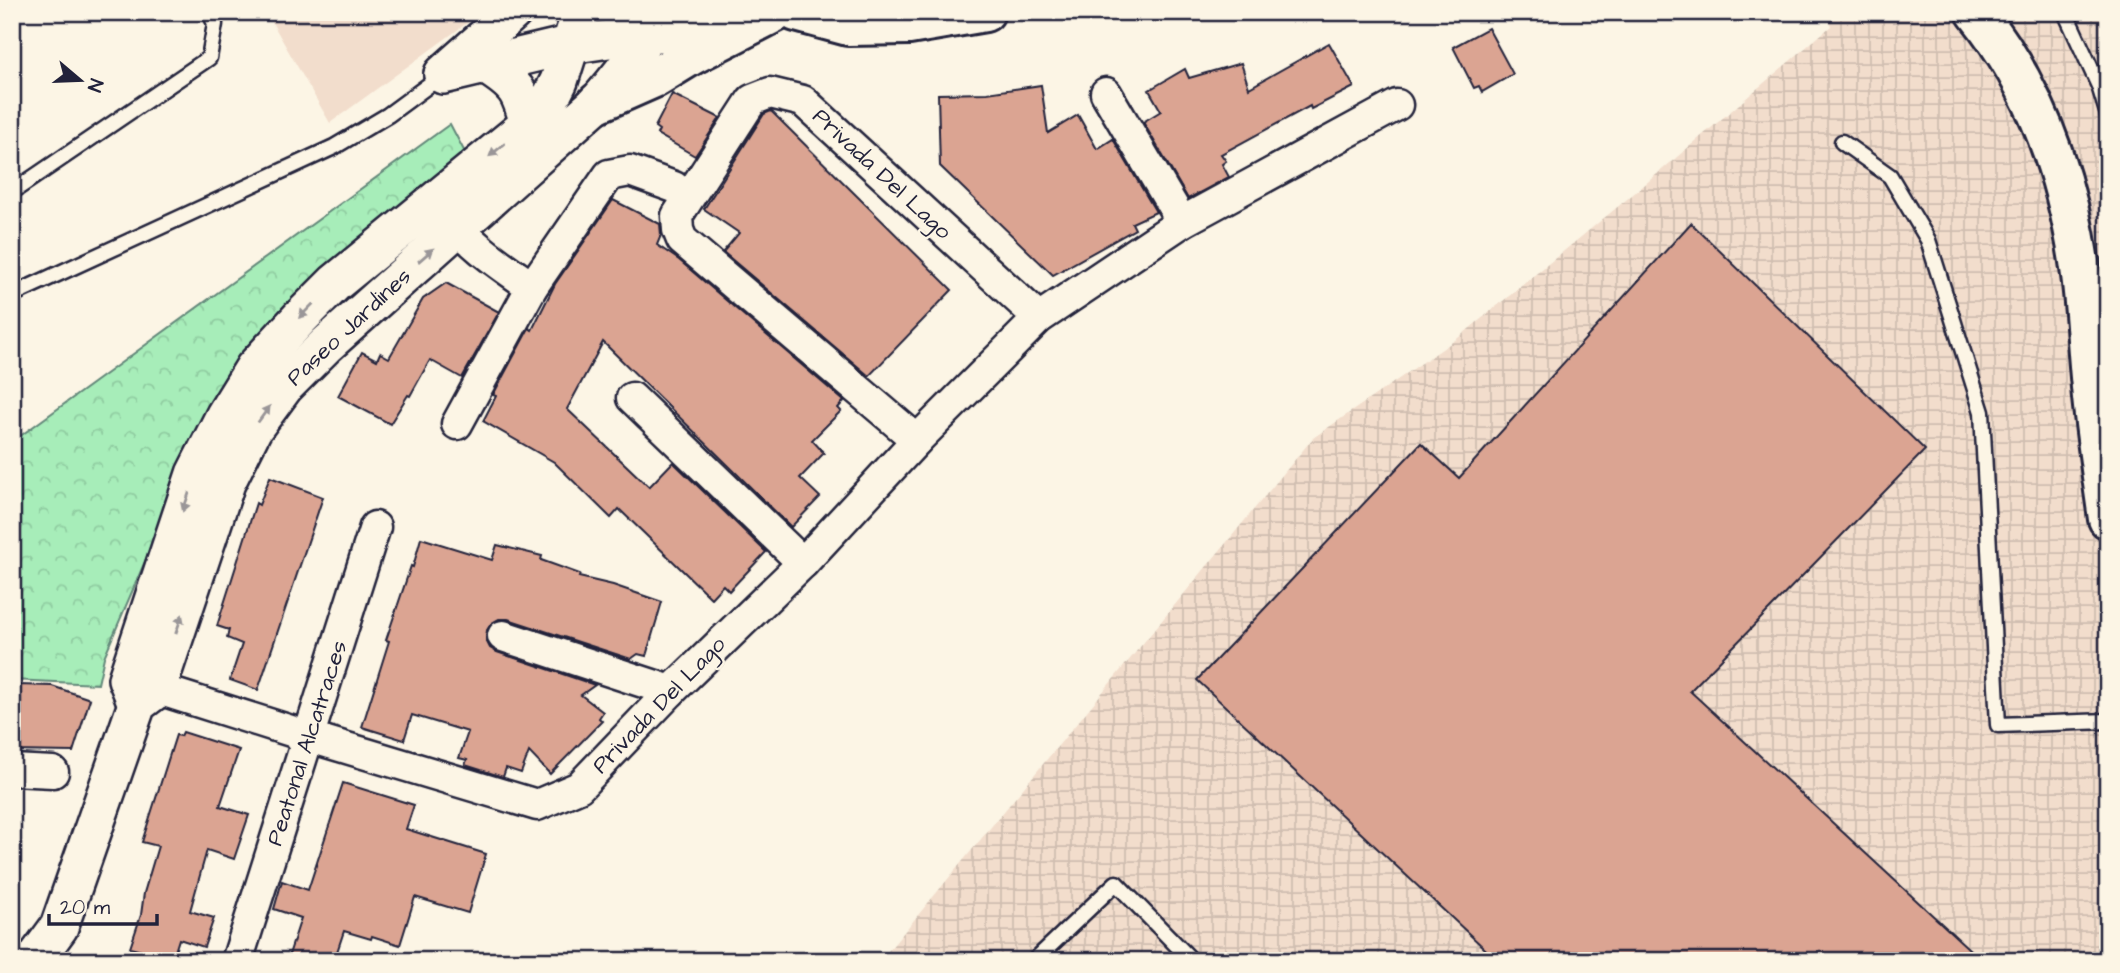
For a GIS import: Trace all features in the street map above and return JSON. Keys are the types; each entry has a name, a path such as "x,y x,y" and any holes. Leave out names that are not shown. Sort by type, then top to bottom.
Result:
{"main road":[{"path":"597,103 656,77 776,12"},
{"path":"796,12 848,26 909,25 985,12"},
{"path":"1976,12 1996,37 2027,88 2048,135 2066,192 2096,380 2108,519"}],"street":[{"path":"443,75 513,12"},
{"path":"443,75 487,66 577,21 653,23 734,33"},
{"name":"Paseo Jardines","path":"34,961 59,927 140,691 226,483 253,429 284,387 374,301 447,214 549,101 559,81 577,21"},
{"name":"Paseo Jardines","path":"447,214 597,103 628,66 653,23"},
{"path":"487,66 515,86 529,124"},
{"name":"Privada Del Lago","path":"917,440 682,240 677,216 752,100 770,93 803,101 1039,318"},
{"path":"1106,93 1182,222"},
{"name":"Privada Del Lago","path":"310,737 537,805 579,787 671,691 803,562 917,440 1039,318 1182,222 1397,105"},
{"path":"457,424 532,287 608,175 630,172 674,187"},
{"path":"447,214 476,248 532,287"},
{"path":"632,398 803,562"},
{"name":"Peatonal Alcatraces","path":"238,958 375,527"},
{"path":"503,636 671,691"},
{"path":"140,691 310,737"},
{"path":"12,770 53,772"}],"lane":[{"path":"12,192 209,58 215,24 210,12"},
{"path":"2065,12 2099,86 2108,115"},
{"path":"12,295 334,147 388,115 443,75"},
{"path":"1842,142 1890,176 1928,240 1982,412 1998,725 2108,721"},
{"path":"1034,961 1116,883 1192,961"}],"shaded area":[{"path":"266,12 482,12 330,123"},
{"path":"1825,12 2108,12 2108,961 880,961 1313,438 1458,338 1643,186 1831,26"}],"green space":[{"path":"450,124 470,162 185,468 104,657 98,684 12,680 12,442"}],"building":[{"path":"1488,28 1513,74 1482,92 1479,86 1474,88 1453,47"},
{"path":"1329,43 1354,87 1311,109 1310,106 1221,154 1226,161 1222,164 1229,177 1188,199 1143,122 1161,111 1149,90 1185,69 1189,78 1241,63 1249,88"},
{"path":"1041,85 1048,133 1078,115 1097,149 1113,139 1156,212 1132,223 1135,229 1053,275 940,166 938,94 987,93"},
{"path":"672,94 720,118 695,156 657,134 659,130 655,127"},
{"path":"771,111 952,290 869,376 723,252 739,233 704,209 764,114"},
{"path":"613,200 660,224 661,235 657,245 679,260 844,401 838,408 841,411 812,440 824,453 800,478 820,497 791,527 603,342 567,409 649,487 673,462 766,552 729,591 723,585 711,598 619,509 611,518 554,462 483,421 496,396 493,395 529,328 532,330 555,284"},
{"path":"1691,223 1925,450 1690,691 1982,961 1498,961 1197,680 1421,443 1459,478"},
{"path":"446,283 499,312 462,378 430,360 410,396 408,395 390,424 338,396 362,352 377,360 380,353 389,358 423,299"},
{"path":"270,477 323,497 258,690 230,680 242,644 227,638 229,630 217,626 256,503 259,505"},
{"path":"421,538 492,560 497,545 542,556 541,560 580,574 579,577 613,585 662,602 646,656 638,654 631,659 508,619 499,619 487,630 486,640 490,648 497,652 595,685 581,695 603,712 599,718 602,721 550,774 529,752 521,773 506,768 503,777 465,765 467,760 459,758 468,732 412,715 404,740 362,727 389,641 386,640"},
{"path":"18,685 52,686 90,699 73,752 12,751 12,690 18,690"},
{"path":"183,732 239,750 220,806 249,815 234,859 207,850 190,911 214,918 204,947 179,939 172,961 139,961 142,951 130,948 158,846 142,842 176,735 181,736"},
{"path":"343,783 414,805 406,829 486,854 468,913 415,897 400,945 344,931 334,961 287,961 301,918 274,909 282,881 308,890"}]}
